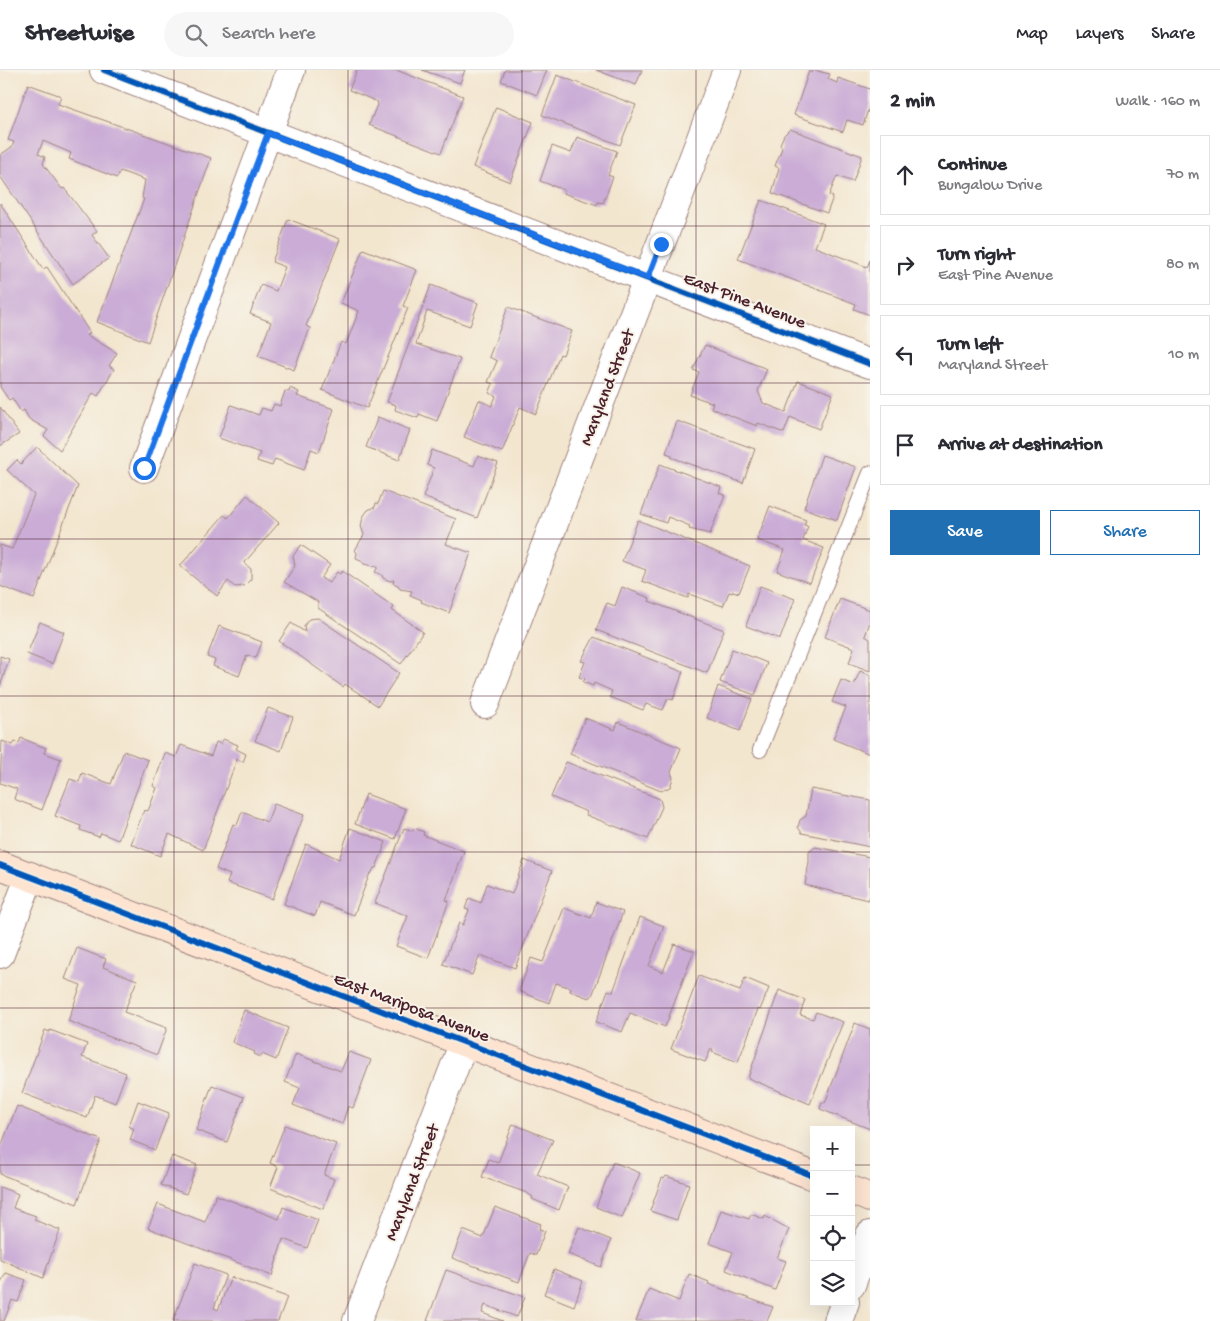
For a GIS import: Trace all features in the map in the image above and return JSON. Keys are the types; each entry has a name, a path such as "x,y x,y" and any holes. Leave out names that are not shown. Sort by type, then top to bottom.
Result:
{"street":[{"name":"East Pine Avenue","path":"104,70 870,364"},
{"path":"144,468 291,70"},
{"name":"Maryland Street","path":"485,704 727,70"},
{"name":"East Mariposa Avenue","path":"0,865 810,1174"},
{"path":"0,954 30,876"},
{"name":"Maryland Street","path":"357,1321 464,1042"},
{"path":"855,1192 870,1198"},
{"path":"855,1275 870,1236"},
{"path":"838,1321 844,1306"}],"lane":[{"path":"760,750 870,472"}],"building":[{"path":"357,70 396,70 463,96 441,153 369,125 378,102 349,90"},
{"path":"422,70 465,70 460,83"},
{"path":"505,70 547,70 537,95 501,81"},
{"path":"596,70 642,70 636,85"},
{"path":"813,70 830,74 828,79 837,83 838,78 870,89 870,104 863,125 847,120 843,132 794,115 809,71 812,73"},
{"path":"557,75 636,105 620,145 542,115"},
{"path":"28,84 61,96 58,104 211,158 148,342 97,322 144,199 142,198 145,180 120,171 117,178 69,159 71,153 43,141 38,154 45,157 43,164 97,231 92,235 109,258 73,284 0,176 0,155 12,147 14,142 8,140"},
{"path":"496,107 533,122 510,182 473,167"},
{"path":"790,129 862,156 853,182 837,176 829,195 833,197 827,213 772,193 779,168 775,166 782,148 780,144 784,135"},
{"path":"577,137 617,151 608,175 613,177 603,203 598,202 597,205 563,193 564,190 540,181 552,146 571,153"},
{"path":"761,200 824,224 815,247 867,267 870,260 870,315 854,309 856,304 738,259"},
{"path":"0,203 43,269 47,267 90,333 87,335 117,353 109,366 114,369 98,396 93,393 60,450 44,436 48,430 29,419 24,410 21,412 12,398 9,400 0,387"},
{"path":"288,219 340,239 306,326 310,328 294,370 258,356 271,322 250,314 261,285 276,291 285,267 272,262"},
{"path":"363,249 417,270 403,306 408,308 367,408 322,390 341,342 346,344 359,311 341,303"},
{"path":"431,285 478,303 470,326 427,311 416,344 460,359 437,421 419,414 418,418 395,410 396,405 387,402"},
{"path":"508,307 572,331 563,355 560,354 536,414 520,407 502,452 464,437 479,400 492,406 496,396 489,393 493,384 488,382 497,361 489,357"},
{"path":"705,345 767,369 758,391 763,403 786,412 798,381 833,394 819,429 790,417 784,433 758,423 757,426 711,408 713,403 690,395 699,372 693,370"},
{"path":"290,388 299,392 297,396 334,409 319,452 311,449 304,470 275,459 272,466 257,461 260,453 219,438 231,405 259,415 262,408 271,411 274,404 280,406 285,391 289,392"},
{"path":"0,407 19,434 0,446"},
{"path":"378,417 410,430 399,460 366,447"},
{"path":"677,421 755,449 743,483 671,457 672,455 666,453"},
{"path":"37,447 78,486 34,599 0,586 0,545 12,549 34,495 7,470 17,460 21,464"},
{"path":"432,450 474,466 478,456 498,463 477,518 423,497 434,468 427,465"},
{"path":"822,455 856,467 837,520 804,508"},
{"path":"660,464 721,487 719,493 725,495 710,534 689,529 690,526 668,517 666,523 641,514"},
{"path":"383,491 456,519 446,544 471,553 449,613 421,602 422,600 410,595 412,591 400,589 398,585 393,583 394,580 390,581 375,572 378,567 364,564 356,558 357,553 355,550 364,535 361,526 363,517 368,510 375,507 376,503 378,504"},
{"path":"247,495 279,523 244,563 251,569 251,579 244,586 235,587 228,581 217,596 180,566 224,515 228,518"},
{"path":"770,506 806,520 804,525 808,526 803,540 824,548 810,583 777,571 785,550 757,540"},
{"path":"638,520 750,566 739,593 729,592 723,606 689,594 688,598 642,581 646,570 622,561"},
{"path":"301,545 330,565 321,578 329,583 337,572 340,574 342,571 394,607 392,610 423,632 401,664 318,608 318,602 284,582 295,566 293,556"},
{"path":"760,586 795,599 780,639 746,626"},
{"path":"622,587 650,598 649,601 724,630 707,673 596,630 607,603 615,606"},
{"path":"840,599 870,610 870,622 865,636 870,639 870,671 849,663 854,648 825,637"},
{"path":"318,618 399,673 378,706 345,684 343,687 279,641 291,623 305,632 304,626 309,619"},
{"path":"40,622 64,632 52,664 27,654"},
{"path":"219,626 262,642 256,658 247,655 239,676 213,666 215,660 207,657"},
{"path":"594,637 683,672 673,700 668,698 663,710 646,704 643,710 610,697 612,691 594,683 593,686 583,682 585,679 579,677 585,662 581,661"},
{"path":"732,649 767,663 755,695 720,682"},
{"path":"0,656 9,659 0,687"},
{"path":"860,671 870,675 870,754 833,739 846,707 832,702 841,680 854,685"},
{"path":"718,686 752,699 740,731 707,718"},
{"path":"268,708 293,717 281,751 255,741"},
{"path":"585,718 615,730 618,722 681,748 671,772 673,778 670,787 661,791 570,754"},
{"path":"21,738 46,748 44,753 61,759 42,810 14,799 17,789 0,783 2,741 13,745 15,742 19,743"},
{"path":"223,739 238,745 236,749 246,754 243,762 237,759 203,850 169,834 160,856 131,844 144,810 148,811 157,788 153,786 165,753 176,757 181,745 211,756 216,742 221,744"},
{"path":"124,751 148,760 118,840 101,833 99,837 80,830 81,826 55,816 70,779 79,782 82,773 111,784"},
{"path":"566,762 660,799 662,807 648,839 586,815 587,812 551,797"},
{"path":"811,789 870,800 870,847 802,833 798,827 800,820 806,816"},
{"path":"366,794 406,809 395,839 355,824"},
{"path":"274,804 304,815 272,899 227,883 230,875 216,869 233,824 237,825 242,812 267,822"},
{"path":"350,828 386,842 376,868 370,873 354,915 320,902 315,916 284,904 306,844 339,859"},
{"path":"404,828 413,831 414,828 424,832 423,835 464,851 446,900 449,901 428,958 396,946 408,916 375,903"},
{"path":"815,847 870,857 870,896 868,900 805,885 809,852"},
{"path":"524,860 552,871 515,968 480,955 472,975 443,964 459,923 463,925 469,910 465,909 469,898 481,903 487,884 512,894"},
{"path":"596,902 623,912 592,996 589,998 570,991 571,988 556,983 549,1003 519,991 531,958 543,962 564,908 591,918"},
{"path":"640,917 664,926 649,966 663,972 674,944 694,951 665,1027 630,1013 622,1032 596,1022 608,990 613,992"},
{"path":"77,948 106,959 103,967 137,980 124,1012 167,1028 157,1055 68,1021 81,985 65,979"},
{"path":"699,976 740,991 745,978 769,988 760,1010 758,1009 738,1062 712,1052 713,1050 711,1049 705,1062 671,1049"},
{"path":"779,990 805,1000 800,1015 813,1019 816,1012 843,1022 810,1104 748,1078"},
{"path":"244,1010 288,1028 276,1060 262,1054 261,1057 254,1054 255,1052 232,1042"},
{"path":"855,1023 870,1029 870,1129 820,1109 822,1102 825,1103"},
{"path":"45,1030 50,1032 50,1030 87,1044 82,1057 126,1073 115,1103 95,1095 87,1118 22,1093"},
{"path":"349,1052 371,1060 353,1108 348,1106 342,1124 293,1105 300,1088 285,1082 296,1054 341,1071"},
{"path":"212,1085 244,1097 227,1142 196,1130"},
{"path":"138,1101 169,1113 155,1150 130,1140 134,1129 129,1126"},
{"path":"17,1106 101,1140 77,1204 0,1174 0,1149"},
{"path":"513,1124 553,1140 537,1174 568,1187 559,1210 532,1199 533,1197 527,1193 482,1177 489,1159 498,1163"},
{"path":"285,1125 336,1144 324,1175 334,1179 323,1209 270,1188 278,1167 270,1163"},
{"path":"172,1156 197,1165 186,1194 161,1185"},
{"path":"613,1162 640,1173 622,1218 596,1207"},
{"path":"666,1176 689,1184 677,1220 650,1211 662,1178 664,1179"},
{"path":"0,1187 18,1194 13,1208 36,1216 34,1220 60,1230 43,1278 0,1259"},
{"path":"216,1195 279,1219 283,1207 318,1220 307,1248 283,1239 272,1276 148,1228 158,1204 205,1222"},
{"path":"495,1207 541,1224 539,1229 545,1231 536,1255 530,1253 519,1282 452,1258 463,1230 483,1238"},
{"path":"721,1210 749,1219 751,1214 764,1219 765,1216 789,1229 777,1258 786,1261 775,1290 726,1270 733,1252 709,1243"},
{"path":"579,1227 611,1240 601,1267 568,1254"},
{"path":"195,1263 226,1275 214,1308 218,1310 231,1277 287,1297 278,1321 173,1321"},
{"path":"554,1269 583,1281 574,1306 544,1294"},
{"path":"446,1270 525,1297 517,1317 485,1305 482,1313 503,1321 427,1321"},
{"path":"6,1273 26,1280 18,1302 12,1300 4,1321 0,1321 0,1284"},
{"path":"689,1274 709,1282 708,1284 773,1307 767,1321 636,1321 649,1289 679,1301"}],"cycle path":[{"path":"104,70 870,364"},
{"path":"0,865 810,1174"}],"route":[{"path":"144,468 268,133 648,278 661,244"}]}
